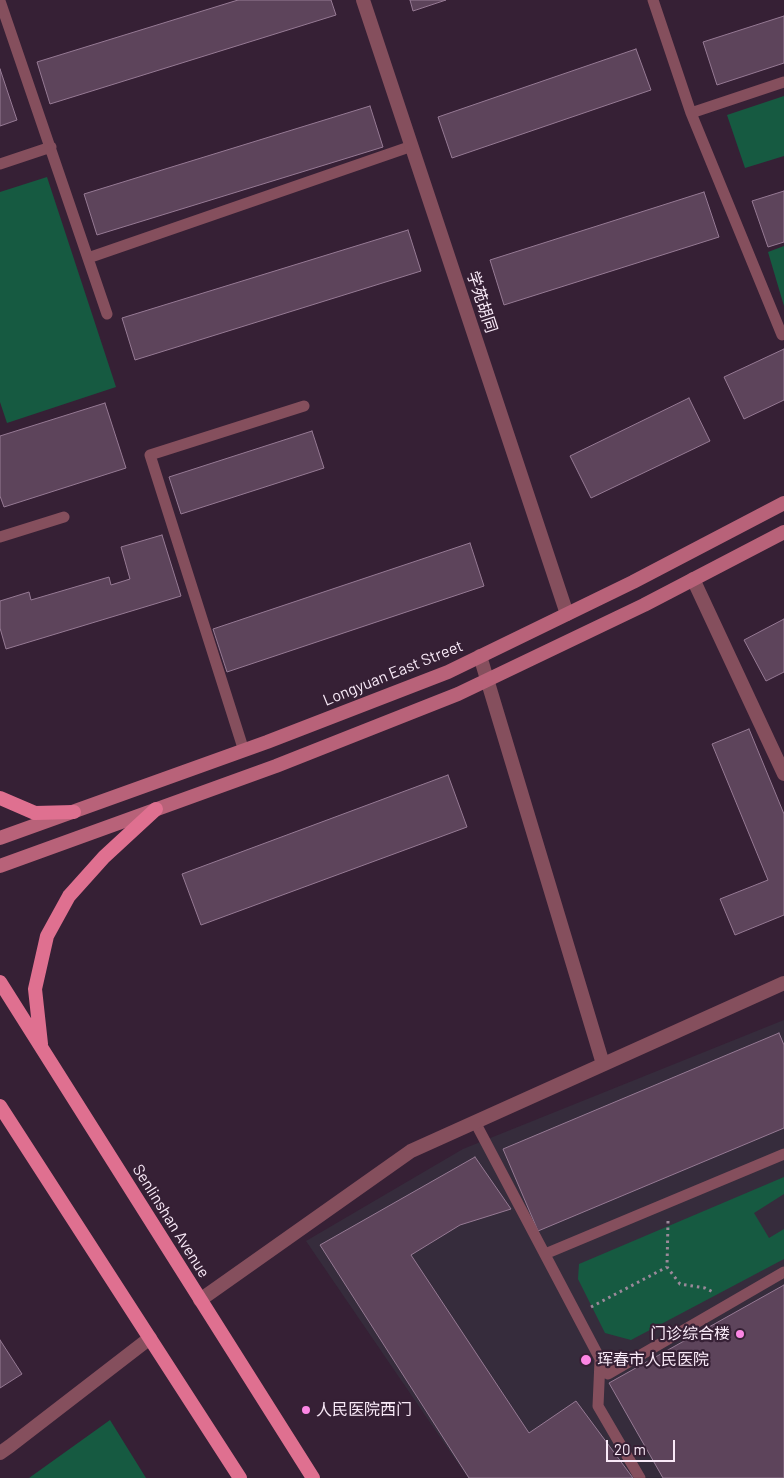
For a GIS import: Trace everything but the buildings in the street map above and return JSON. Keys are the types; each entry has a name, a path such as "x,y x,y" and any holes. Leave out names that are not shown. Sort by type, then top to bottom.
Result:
{"main road":[{"name":"Longyuan East Street","path":"0,838 244,751 448,672 632,582 784,503"},
{"path":"0,866 276,766 458,694 644,605 784,532"},
{"path":"0,798 35,813 74,812"},
{"path":"41,1047 35,989 47,936 70,896 104,857 156,809"},
{"name":"Senlinshan Avenue","path":"0,982 313,1478"},
{"path":"0,1106 240,1478"}],"street":[{"name":"学苑胡同","path":"363,0 567,614"},
{"path":"693,579 784,774"},
{"path":"480,656 604,1064"},
{"path":"200,1300 411,1151 784,984"},
{"path":"0,1453 150,1338"}],"lane":[{"path":"0,0 107,314"},
{"path":"652,0 691,113 782,335"},
{"path":"691,113 784,82"},
{"path":"88,258 412,146"},
{"path":"0,164 50,147"},
{"path":"244,751 150,454 304,406"},
{"path":"0,538 64,517"},
{"path":"475,1122 608,1374 784,1272"},
{"path":"545,1254 784,1154"},
{"path":"600,1359 598,1406 640,1478"}],"path":[{"path":"666,1203 668,1226 667,1267 680,1284 705,1288 717,1294 726,1305"},
{"path":"578,1317 592,1306 667,1267"}],"shaded area":[{"name":"珲春市人民医院","path":"784,1020 784,1478 468,1478 306,1241 463,1149"}],"green space":[{"path":"784,96 784,156 745,168 727,115"},
{"path":"47,177 116,387 7,423 0,402 0,192"},
{"path":"784,246 784,306 768,252"},
{"path":"784,1177 784,1194 754,1213 769,1238 784,1229 784,1259 631,1340 605,1333 578,1279 579,1264"},
{"path":"110,1420 146,1478 29,1478"}],"place":[{"name":"门诊综合楼","path":"740,1334"},
{"name":"珲春市人民医院","path":"586,1360"},
{"name":"人民医院西门","path":"306,1410"}]}
